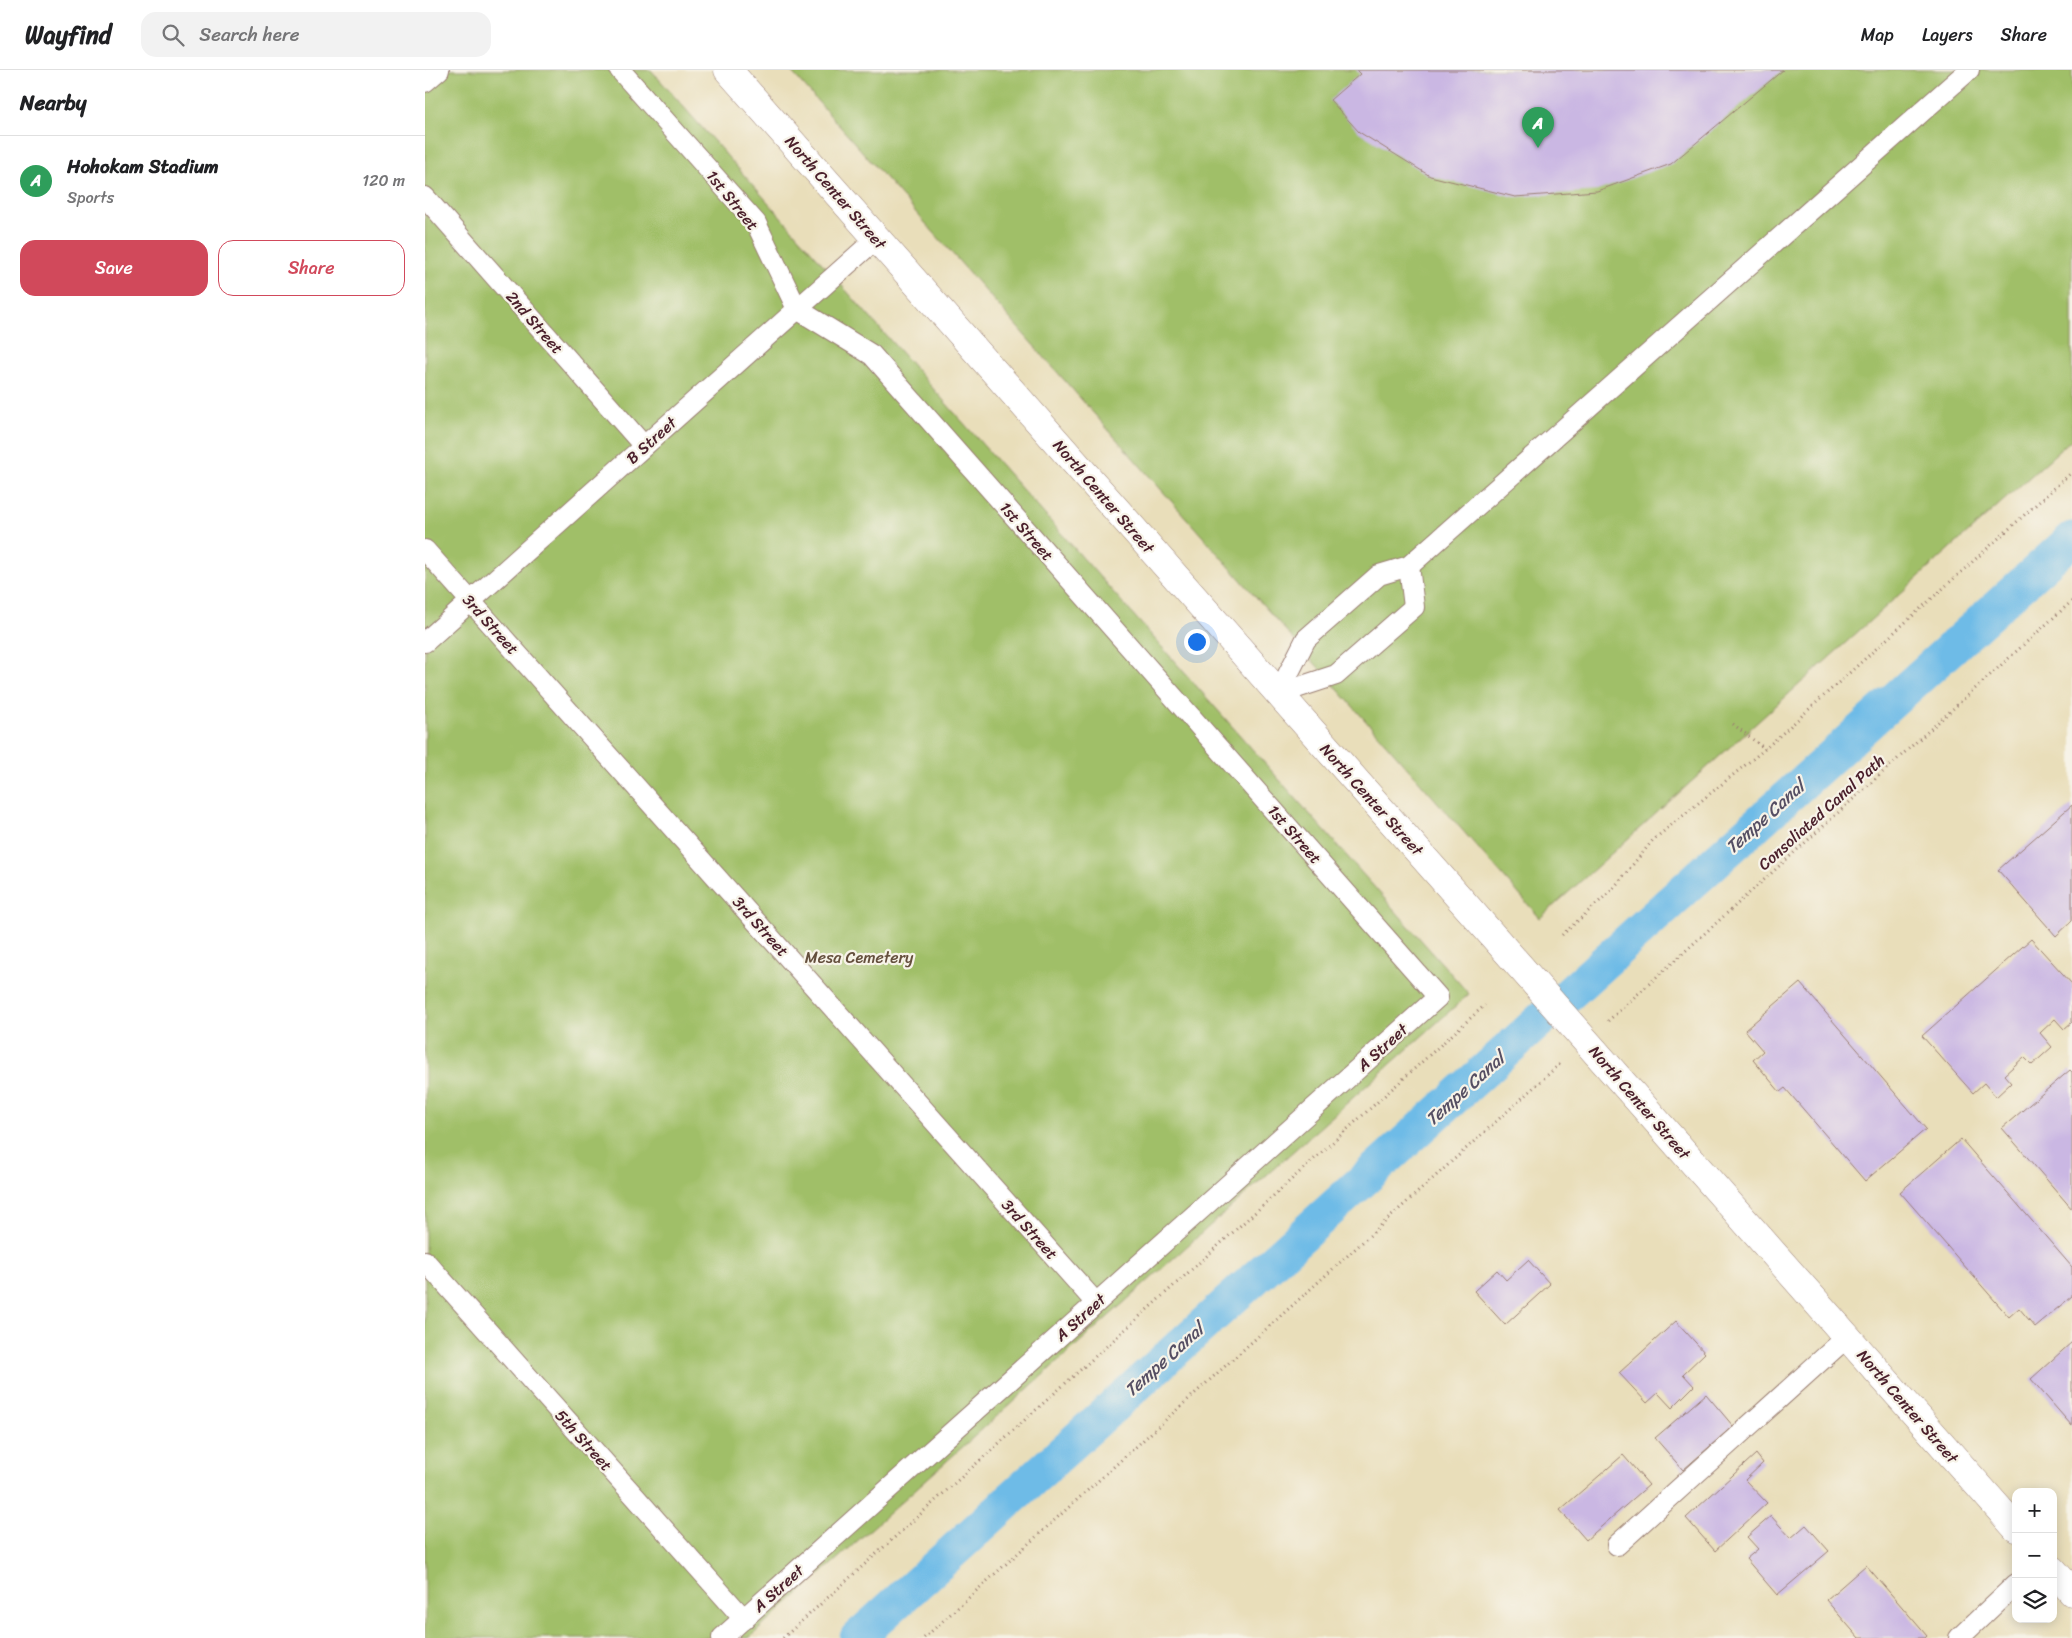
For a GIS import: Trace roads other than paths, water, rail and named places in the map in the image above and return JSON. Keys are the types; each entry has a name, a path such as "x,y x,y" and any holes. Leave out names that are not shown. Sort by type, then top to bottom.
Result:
{"street":[{"name":"North Center Street","path":"728,70 2012,1523"},
{"path":"2057,1575 2072,1592"}],"lane":[{"path":"425,82 439,70"},
{"name":"1st Street","path":"620,70 755,223 797,309 872,355 1438,997"},
{"path":"1278,694 1306,639 1379,575 1409,566 1969,70"},
{"name":"2nd Street","path":"425,198 644,446"},
{"name":"B Street","path":"425,642 877,238"},
{"name":"3rd Street","path":"425,550 1096,1303"},
{"path":"1278,694 1335,675 1414,607 1409,566"},
{"name":"A Street","path":"722,1638 1438,997"},
{"name":"5th Street","path":"425,1262 743,1619"},
{"path":"1617,1545 1847,1337"},
{"path":"1959,1638 2012,1588"}],"waterway":[{"name":"Tempe Canal","path":"857,1638 2072,539"}],"place":[{"name":"Hohokam Stadium","path":"1538,148"}],"park label":[{"name":"Mesa Cemetery","path":"859,957"}]}
